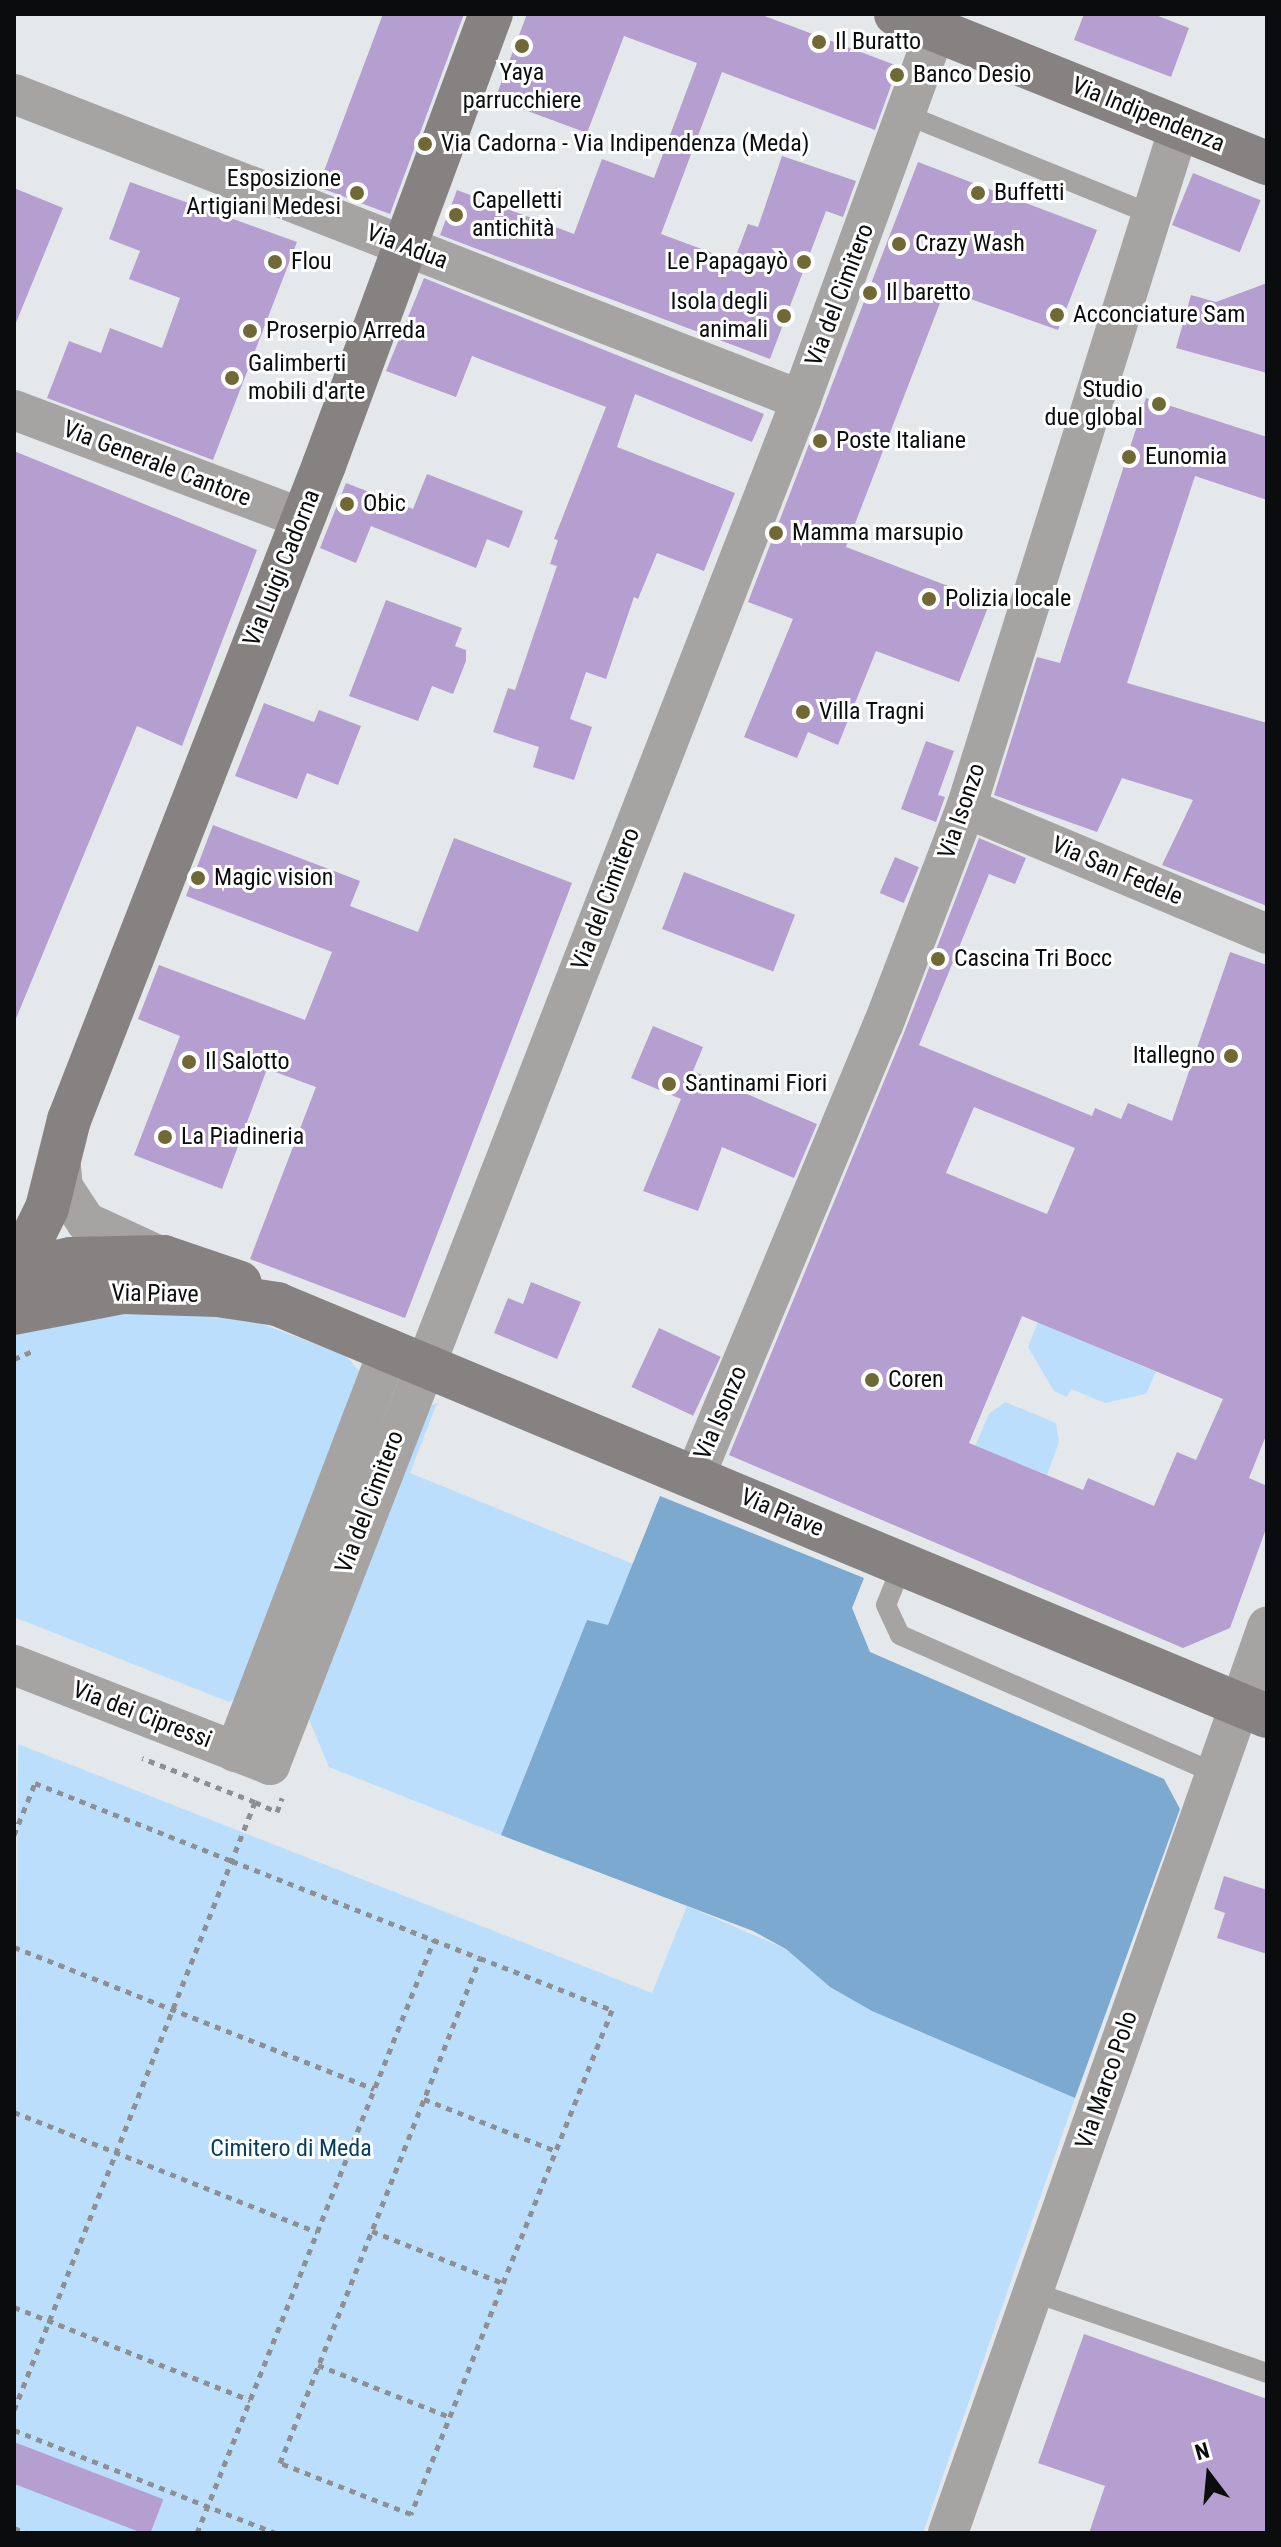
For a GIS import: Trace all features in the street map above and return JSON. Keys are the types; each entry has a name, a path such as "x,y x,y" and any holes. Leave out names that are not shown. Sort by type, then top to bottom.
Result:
{"street":[{"name":"Via Luigi Cadorna","path":"15,1272 47,1208 64,1138 491,14"},
{"name":"Via Indipendenza","path":"896,14 1267,163"},
{"name":"Via del Cimitero","path":"252,1759 406,1355 801,400 936,30"},
{"name":"Via Adua","path":"14,94 801,400"},
{"name":"Via Isonzo","path":"695,1476 883,1025 966,808 1179,128"},
{"name":"Via Generale Cantore","path":"14,410 301,518"},
{"name":"Via San Fedele","path":"966,808 1267,934"},
{"name":"Via Luigi Cadorna","path":"14,1212 64,1138"},
{"name":"Via Piave","path":"64,1138 63,1187 86,1222 106,1235 215,1272 296,1310 1253,1710"},
{"name":"Via Piave","path":"15,1272 71,1259 164,1257"},
{"name":"Via Piave","path":"14,1313 81,1296 138,1291 239,1297 296,1310"},
{"name":"Via Marco Polo","path":"948,2533 1215,1773 1253,1710 1267,1627"},
{"name":"Via dei Cipressi","path":"14,1665 252,1759"}],"lane":[{"path":"907,115 1151,214"},
{"path":"903,1563 886,1605 900,1635 1215,1773"},
{"path":"1033,2292 1267,2373"}],"path":[{"path":"14,1359 38,1349"},
{"path":"14,2410 255,1802 142,1758"},
{"path":"14,1835 35,1783 232,1861 480,1958 612,2010 411,2514 280,2463 480,1958"},
{"path":"197,2533 434,1940"},
{"path":"14,1947 374,2089"},
{"path":"424,2099 556,2151"},
{"path":"14,2112 317,2232"},
{"path":"372,2231 503,2283"},
{"path":"14,2307 250,2400"},
{"path":"318,2365 450,2417"},
{"path":"14,2430 275,2533"},
{"path":"14,2528 27,2533"}],"green space":[{"path":"79,1311 243,1317 345,1355 359,1371 241,1695 229,1702 14,1617 14,1329"},
{"path":"1038,1322 1156,1372 1146,1394 1105,1403 1071,1389 1067,1397 1054,1391 1028,1347"},
{"path":"1005,1402 1056,1423 1059,1442 1047,1475 975,1446 989,1414"},
{"path":"437,1403 410,1473 633,1564 608,1626 587,1620 501,1835 329,1767 305,1710 417,1411"},
{"name":"Cimitero di Meda","path":"18,1744 652,1993 687,1906 786,1949 830,1987 872,2011 1075,2098 923,2533 14,2533"}],"shaded area":[{"path":"660,1496 864,1578 852,1608 870,1652 1164,1779 1180,1809 1075,2098 872,2011 830,1987 786,1949 753,1931 501,1835 587,1620 608,1625"}],"building":[{"path":"383,14 464,14 390,214 318,187"},
{"path":"527,14 759,14 898,66 875,130 722,72 661,234 734,261 748,224 758,227 782,156 856,181 843,217 826,211 770,359 440,235 457,190 574,234 602,159 654,178 697,63 624,36 587,133 495,99"},
{"path":"1084,14 1153,14 1189,28 1171,77 1074,40"},
{"path":"918,162 1097,230 1058,330 945,290 846,547 990,602 959,682 876,651 838,745 808,732 797,758 744,737 793,619 748,602"},
{"path":"1193,173 1261,200 1240,252 1172,225"},
{"path":"130,182 297,242 213,460 47,398 69,341 101,353 110,328 162,348 180,298 129,279 140,251 109,239"},
{"path":"14,188 63,208 15,325 14,325"},
{"path":"424,278 764,414 752,442 635,394 617,447 735,493 704,571 657,553 638,599 634,597 606,679 586,672 570,719 592,727 574,780 533,767 539,747 493,732 508,688 515,690 557,566 550,564 558,540 554,539 606,407 472,356 456,397 386,371"},
{"path":"1267,283 1267,373 1176,348 1191,295 1216,302"},
{"path":"1146,398 1267,437 1267,500 1195,476 1127,683 1267,723 1267,906 1162,865 1193,800 1122,778 1097,832 994,795 1037,657 1060,663"},
{"path":"14,451 257,550 182,746 137,726 15,1021"},
{"path":"427,474 523,511 509,548 487,539 476,568 371,526 356,563 320,548 346,483 413,509"},
{"path":"386,600 462,628 455,646 466,650 466,661 453,694 432,686 418,721 349,696"},
{"path":"264,703 314,722 319,710 361,726 338,785 307,773 297,799 235,776"},
{"path":"926,741 954,751 938,795 945,797 936,822 901,809"},
{"path":"213,825 360,881 350,906 418,932 454,838 572,883 405,1318 250,1259 316,1087 267,1069 222,1189 134,1155 180,1036 138,1019 159,965 305,1020 332,952 186,896"},
{"path":"979,838 1026,858 1015,884 989,874 919,1045 1092,1116 1095,1108 1121,1119 1128,1103 1172,1121 1230,952 1267,965 1267,1433 1249,1478 1267,1486 1267,1526 1230,1628 1183,1648 729,1455 904,1033","holes":["974,1107 1075,1148 1047,1214 946,1173","1022,1316 1223,1399 1196,1460 1177,1452 1154,1506 1088,1478 1083,1490 969,1443"]},
{"path":"895,857 919,867 904,903 880,893"},
{"path":"684,872 795,915 773,972 662,929"},
{"path":"653,1026 703,1047 693,1071 817,1124 794,1178 722,1147 698,1211 643,1191 681,1099 631,1078"},
{"path":"531,1282 581,1302 557,1359 494,1333 508,1298 523,1304"},
{"path":"659,1328 721,1357 693,1416 632,1387"},
{"path":"1224,1876 1267,1890 1267,1954 1217,1938 1225,1913 1214,1909"},
{"path":"1084,2334 1267,2399 1267,2533 1089,2533 1105,2486 1038,2463"},
{"path":"14,2442 163,2499 150,2533 142,2533 14,2484"}],"place":[{"name":"Il Buratto","path":"819,42"},
{"name":"Yaya parrucchiere","path":"522,46"},
{"name":"Banco Desio","path":"897,75"},
{"name":"Via Cadorna - Via Indipendenza (Meda)","path":"425,144"},
{"name":"Esposizione Artigiani Medesi","path":"357,193"},
{"name":"Buffetti","path":"978,193"},
{"name":"Capelletti antichità","path":"456,215"},
{"name":"Crazy Wash","path":"899,244"},
{"name":"Flou","path":"275,262"},
{"name":"Le Papagayò","path":"804,262"},
{"name":"Il baretto","path":"870,293"},
{"name":"Acconciature Sam","path":"1057,315"},
{"name":"Isola degli animali","path":"784,316"},
{"name":"Proserpio Arreda","path":"250,331"},
{"name":"Galimberti mobili d'arte","path":"232,378"},
{"name":"Studio due global","path":"1159,404"},
{"name":"Poste Italiane","path":"820,441"},
{"name":"Eunomia","path":"1129,457"},
{"name":"Obic","path":"347,504"},
{"name":"Mamma marsupio","path":"776,533"},
{"name":"Polizia locale","path":"929,599"},
{"name":"Villa Tragni","path":"803,712"},
{"name":"Magic vision","path":"198,878"},
{"name":"Cascina Tri Bocc","path":"938,959"},
{"name":"Itallegno","path":"1231,1056"},
{"name":"Il Salotto","path":"189,1062"},
{"name":"Santinami Fiori","path":"669,1084"},
{"name":"La Piadineria","path":"165,1137"},
{"name":"Coren","path":"872,1380"}]}
